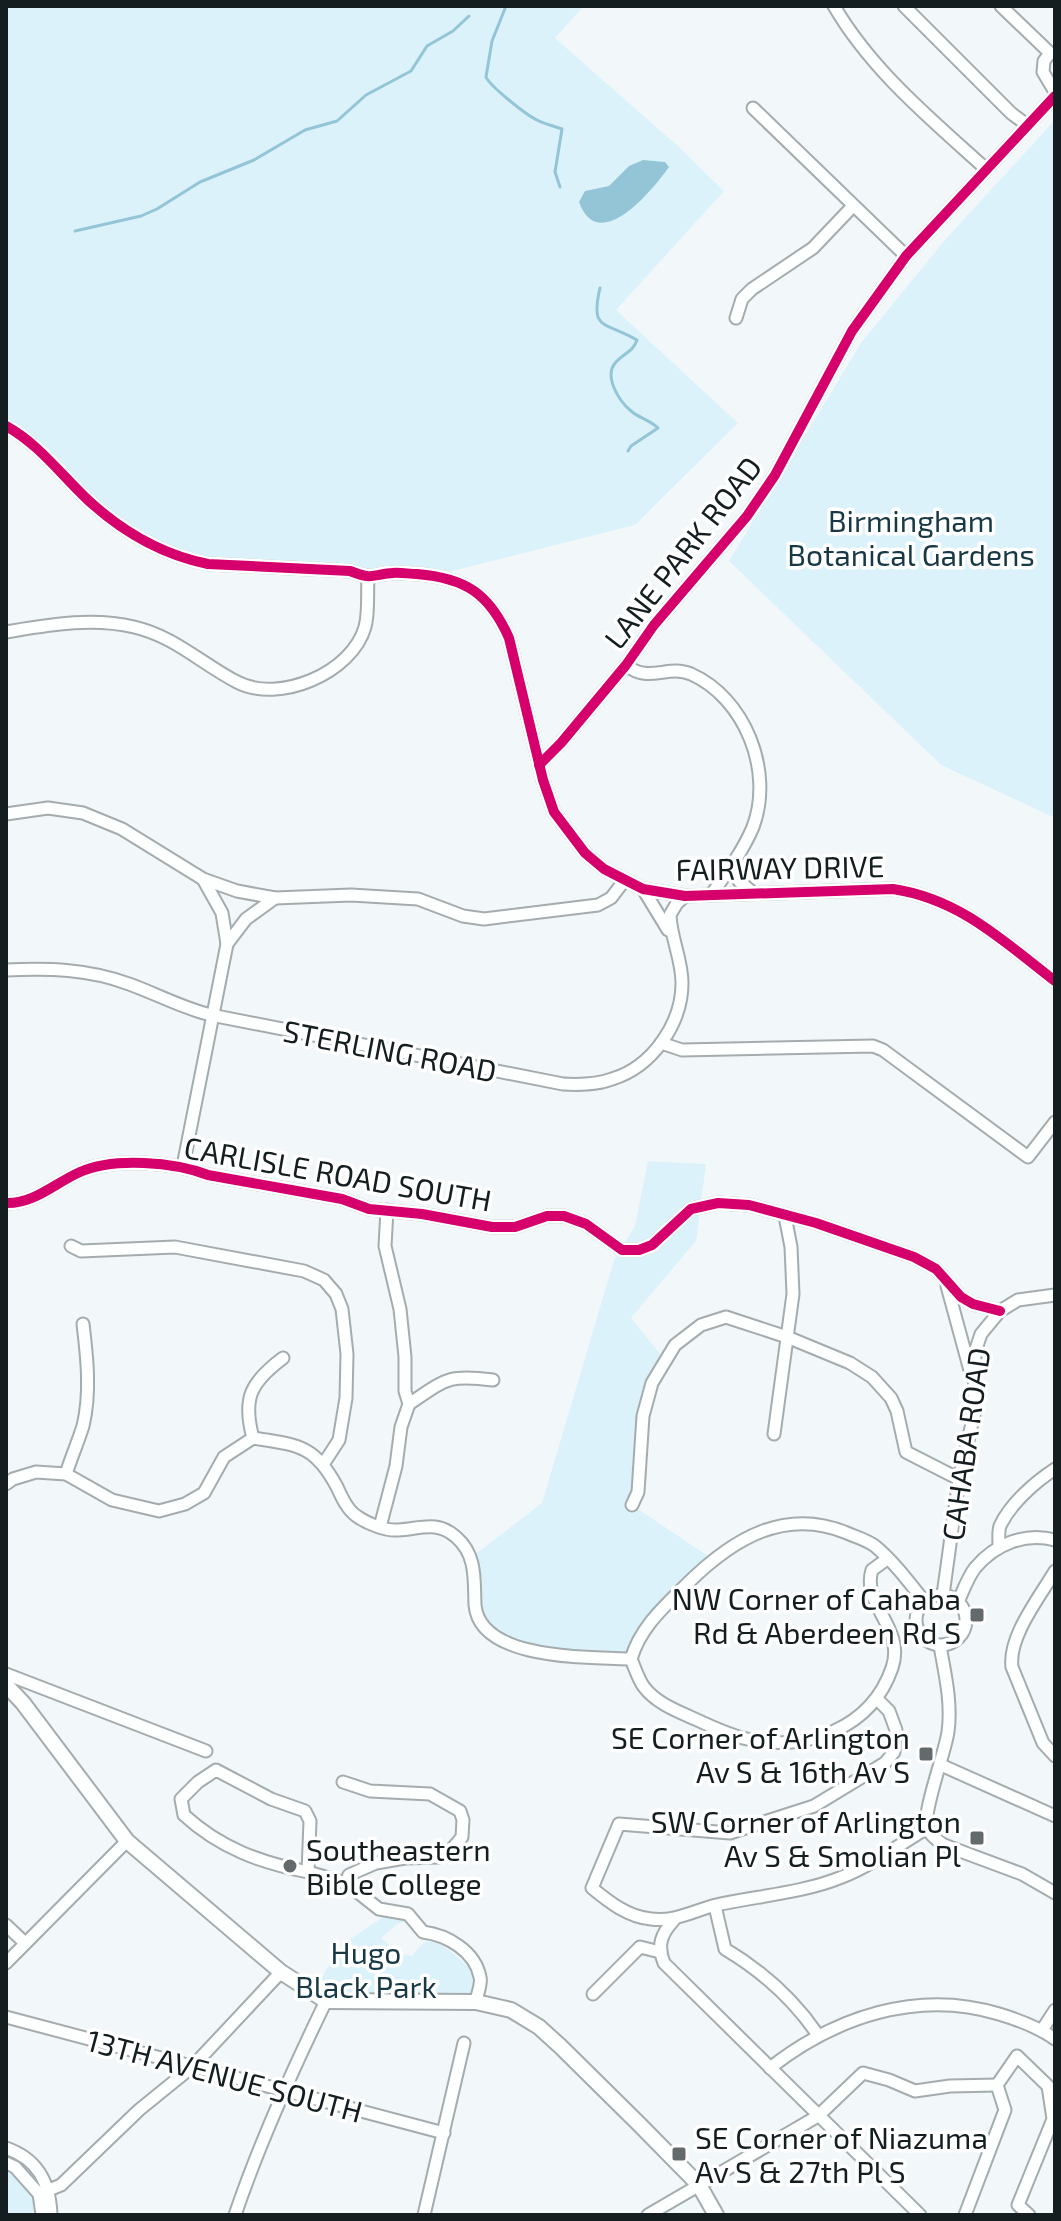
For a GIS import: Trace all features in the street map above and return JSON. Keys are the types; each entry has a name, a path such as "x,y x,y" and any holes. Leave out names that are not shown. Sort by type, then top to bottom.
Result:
{"main road":[{"path":"6,1685 23,1703 127,1841 281,1972 326,2001 476,2002 511,2010 539,2027 699,2185 716,2215"}],"street":[{"path":"834,6 852,37 903,94 986,169"},
{"path":"904,6 1011,113 1027,125"},
{"path":"1001,6 1052,51 1044,61 1043,72 1055,94"},
{"name":"LANE PARK ROAD","path":"539,765 561,743 626,665 654,625 747,516 775,475 852,331 906,256 1055,94"},
{"path":"753,108 906,256"},
{"path":"736,318 742,299 752,289 813,248 853,206"},
{"path":"6,426 35,446 90,502 139,540 185,559 208,564 350,571 368,578 393,572 443,577 470,587 500,617 509,638 539,765 554,812 585,853 624,881 611,898 598,905 484,919 463,916 418,899 351,895 275,898 237,891 203,879 122,829 83,813 48,808 6,814"},
{"path":"6,632 89,621 135,627 176,643 240,684 269,688 289,686 318,678 336,668 353,650 365,627 368,578"},
{"path":"626,665 636,673 645,675 664,671 685,672 703,680 727,701 748,732 754,748 758,808 752,828 735,860 711,895"},
{"path":"735,860 739,881 754,894"},
{"path":"189,1168 184,1161 227,944 222,913 203,879"},
{"name":"FAIRWAY DRIVE","path":"624,881 643,889 685,896 893,889 916,892 981,923 1055,981"},
{"name":"STERLING ROAD","path":"643,889 674,941"},
{"name":"STERLING ROAD","path":"6,970 53,968 100,974 132,984 187,1009 211,1015 563,1084 590,1085 615,1079 640,1064 661,1043 678,1009 682,986 681,961 670,915 685,896"},
{"path":"227,944 246,919 275,898"},
{"path":"661,1043 682,1050 873,1046 883,1050 1028,1157 1055,1122"},
{"name":"CARLISLE ROAD SOUTH","path":"6,1203 29,1199 82,1171 120,1163 189,1168 208,1175 342,1199 369,1209 422,1214 492,1227 515,1227 547,1216 564,1216 586,1224 622,1250 639,1250 652,1245 691,1209 718,1203 749,1205 816,1223 914,1257 936,1269 961,1297 973,1304 1000,1311"},
{"path":"380,1527 396,1466 401,1427 409,1404 405,1391 400,1309 385,1246 387,1210"},
{"path":"774,1434 793,1279 785,1216"},
{"path":"71,1246 81,1251 175,1247 304,1271 324,1280 336,1294 342,1309 347,1354 346,1398 339,1440 324,1463"},
{"path":"946,1283 975,1390"},
{"name":"CAHABA ROAD","path":"943,1595 959,1479 974,1415 975,1352 981,1334 1000,1311 1018,1300 1055,1295"},
{"path":"632,1505 638,1492 643,1416 652,1383 675,1345 701,1325 726,1317 787,1337 850,1363 872,1377 891,1398 897,1411 906,1452 959,1479"},
{"path":"66,1474 83,1426 87,1403 87,1355 83,1324"},
{"path":"253,1438 248,1402 255,1383 283,1358"},
{"path":"409,1404 443,1381 462,1376 493,1380"},
{"path":"6,1484 36,1472 66,1474 112,1500 159,1511 185,1504 204,1493 224,1457 253,1438 298,1445 324,1463 346,1505 356,1517 397,1530 420,1525 447,1529 458,1539 467,1549 476,1577 475,1606 478,1616 484,1628 495,1638 517,1647 563,1656 631,1659"},
{"path":"999,1546 999,1529 1011,1511 1039,1480 1055,1469"},
{"path":"887,1559 872,1570 870,1592 883,1613 894,1642 893,1666 877,1699 860,1715 826,1737 779,1742 723,1732 664,1704 644,1687 631,1659 647,1625 731,1547 763,1529 793,1523 834,1528 874,1545 903,1573 924,1601"},
{"path":"958,1602 974,1569 999,1546 1022,1539 1055,1540"},
{"path":"1055,1571 1016,1637 1010,1655 1043,1743 1055,1756"},
{"path":"943,1595 958,1602 965,1611 965,1630 954,1642 940,1646 925,1640 916,1627 917,1610 924,1601 943,1595"},
{"path":"940,1646 949,1699 948,1731 927,1814 927,1828 944,1845 1022,1874 1055,1893"},
{"path":"6,1674 206,1751"},
{"path":"674,1920 648,1919 632,1914 612,1905 592,1888 619,1824 730,1833 814,1806 885,1763 894,1752 896,1730 889,1711 877,1699"},
{"path":"941,1765 1055,1816"},
{"path":"308,1872 310,1821 305,1811 271,1799 216,1770 181,1799 184,1815 202,1832 224,1845 273,1866 348,1879 379,1909 408,1914 423,1932 456,1943 470,1954 481,1978 476,2002"},
{"path":"343,1782 370,1791 430,1794 460,1811 463,1820 462,1837 452,1849 439,1857 376,1863 348,1879"},
{"path":"920,2215 664,1963 660,1941 665,1929 686,1913 839,1878 927,1828"},
{"path":"6,1963 127,1841"},
{"path":"715,1906 725,1949 758,1969 818,2035"},
{"path":"6,1925 25,1943"},
{"path":"593,1994 640,1947 660,1952"},
{"path":"45,2192 61,2185 139,2110 192,2067 281,1972"},
{"path":"235,2215 283,2091 326,2001"},
{"path":"770,2068 818,2035 867,2014 911,2005 978,2008 1042,2030 1055,2039"},
{"path":"1042,2030 1055,2010"},
{"name":"13TH AVENUE SOUTH","path":"6,2017 444,2133"},
{"path":"424,2215 464,2043"},
{"path":"997,2085 1017,2056 1048,2086 1053,2119 1018,2205 1029,2215"},
{"path":"648,2215 818,2116 863,2073 915,2091 950,2086 997,2085"},
{"path":"965,2215 1005,2110 997,2085"},
{"path":"6,2148 27,2159 45,2192 51,2215"},
{"path":"6,2163 45,2192"},
{"path":"42,2215 45,2192"}],"green space":[{"path":"6,6 584,6 555,38 679,147 724,191 616,310 738,423 635,525 444,573 368,574 209,560 186,556 141,537 93,500 38,441 6,418"},
{"name":"Birmingham Botanical Gardens","path":"1055,120 1055,818 941,765 729,561 861,343 944,241"},
{"path":"648,1161 706,1164 696,1241 631,1318 661,1355 648,1387 632,1505 711,1558 643,1622 626,1656 515,1644 483,1621 478,1606 482,1579 473,1556 542,1503 614,1260 635,1226"},
{"name":"Hugo Black Park","path":"389,1913 408,1920 396,1925 381,1938 398,1953 412,1956 426,1942 447,1949 478,1979 472,1999 359,2000 319,1990 319,1983 336,1952"},
{"path":"6,2167 28,2186 33,2215 6,2215"}],"water":[{"path":"643,160 665,162 669,167 626,213 612,221 599,223 588,217 579,202 585,191 609,186 629,166"}],"waterway":[{"path":"506,6 492,41 486,77 525,112 562,129 555,172 560,187"},
{"path":"75,231 141,216 200,182 254,160 305,130 337,121 366,95 411,71 427,46 453,31 469,16"},
{"path":"600,288 597,312 602,323 637,340 612,368 614,388 631,411 658,428 628,451"}],"cycle path":[{"path":"539,765 561,743 626,665 654,625 747,516 775,475 852,331 906,256 1055,96"},
{"path":"6,426 40,451 89,501 116,523 144,541 175,555 208,564 350,571 368,576 395,573 434,576 449,579 474,591 493,610 509,638 543,780 554,812 585,853 604,869 643,889 685,896 893,889 917,894 980,924 1055,981"},
{"path":"6,1203 35,1197 94,1167 126,1163 162,1164 342,1199 369,1209 422,1214 492,1227 515,1227 547,1216 564,1216 586,1224 622,1250 639,1250 652,1245 691,1209 718,1203 749,1205 816,1223 914,1257 936,1269 961,1297 973,1304 1000,1311"}],"place":[{"name":"NW Corner of Cahaba Rd & Aberdeen Rd S","path":"977,1615"},
{"name":"SE Corner of Arlington Av S & 16th Av S","path":"926,1754"},
{"name":"SW Corner of Arlington Av S & Smolian Pl","path":"977,1838"},
{"name":"Southeastern Bible College","path":"290,1866"},
{"name":"SE Corner of Niazuma Av S & 27th Pl S","path":"679,2154"}]}
